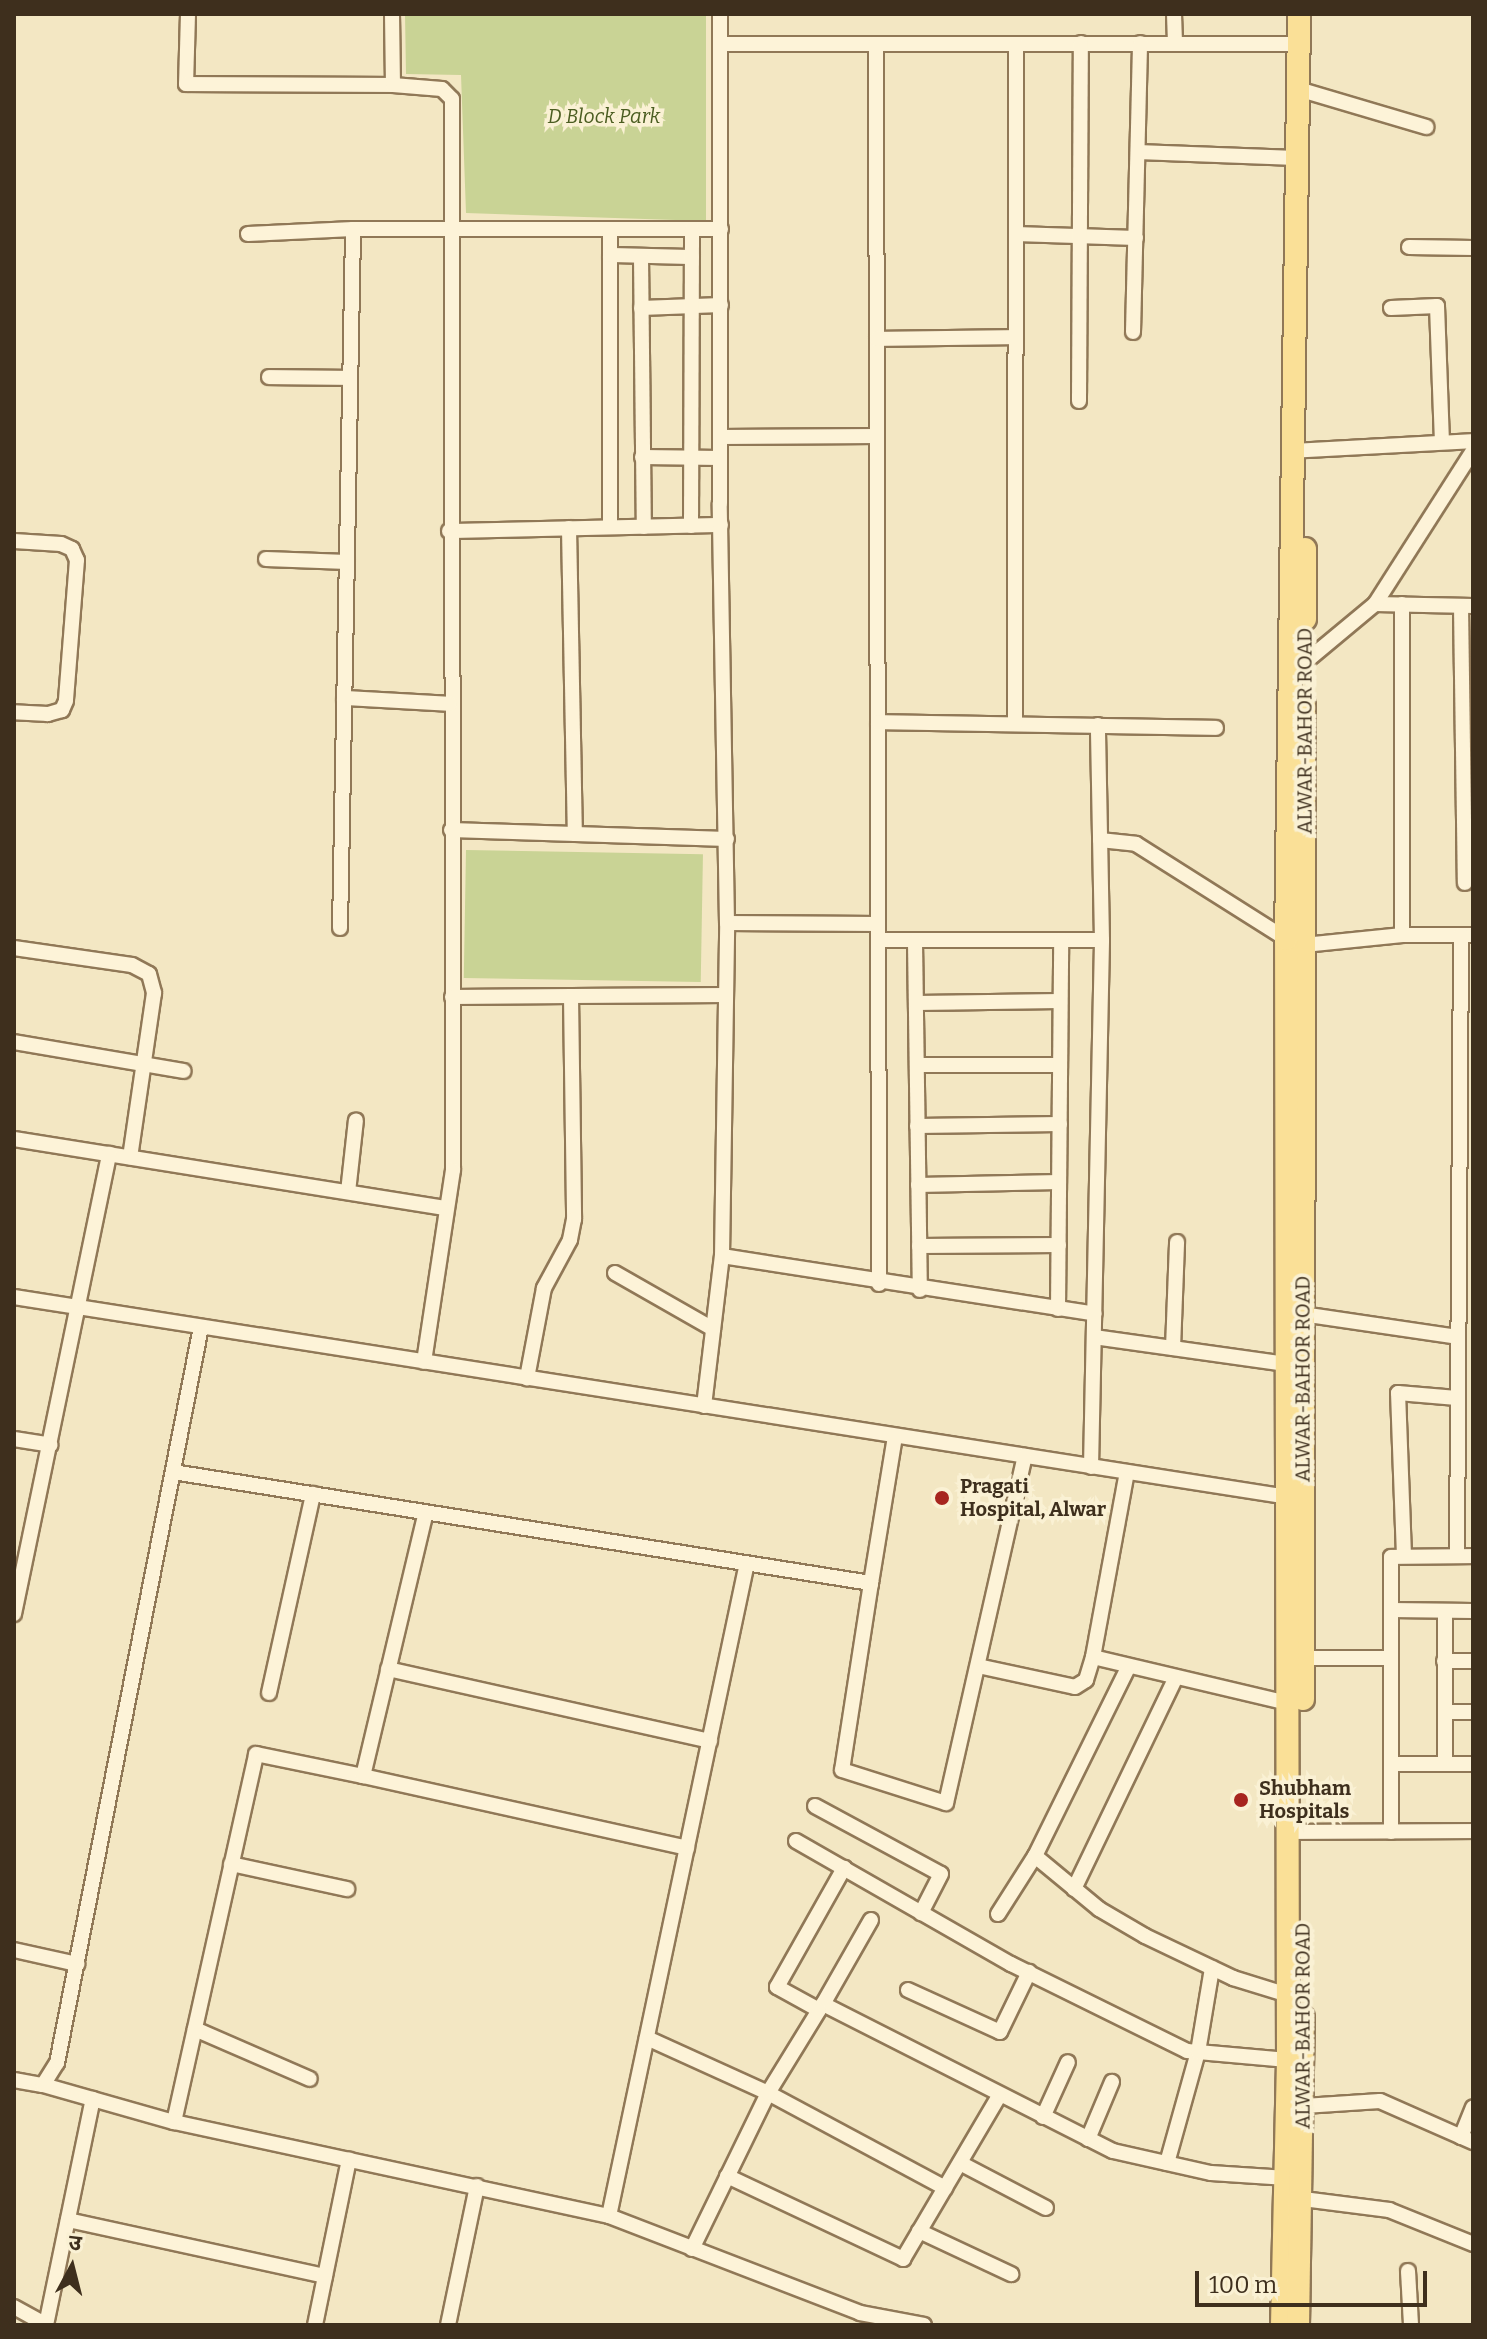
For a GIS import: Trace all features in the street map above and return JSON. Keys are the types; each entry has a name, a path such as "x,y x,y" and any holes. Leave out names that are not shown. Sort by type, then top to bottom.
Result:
{"main road":[{"name":"ALWAR-BAHOR ROAD","path":"1298,2325 1304,2106 1288,1703 1302,1314 1295,942 1299,14"},
{"name":"ALWAR-BAHOR ROAD","path":"1282,2325 1288,1995 1303,1658 1286,1364 1304,663 1296,445"}],"street":[{"path":"188,14 186,84 393,85 442,89 452,99 449,531 453,1170 424,1362"},
{"path":"392,14 393,85"},
{"path":"704,1406 722,1256 727,923 720,458 720,14"},
{"path":"1174,14 1175,43"},
{"path":"1079,401 1081,43"},
{"path":"1133,332 1140,43"},
{"path":"720,44 1298,44"},
{"path":"876,44 879,1284"},
{"path":"1015,724 1016,44"},
{"path":"1298,89 1426,127"},
{"path":"1138,152 1296,158"},
{"path":"248,234 353,229 721,229"},
{"path":"340,928 353,229"},
{"path":"610,229 610,527"},
{"path":"691,526 692,229"},
{"path":"1016,234 1136,238"},
{"path":"1409,247 1473,248"},
{"path":"610,255 692,257"},
{"path":"641,256 644,527"},
{"path":"641,308 721,305"},
{"path":"1391,308 1437,306 1442,441"},
{"path":"877,339 1016,337"},
{"path":"269,377 350,378"},
{"path":"720,437 877,436"},
{"path":"1296,445 1473,441"},
{"path":"1304,663 1375,604 1473,451"},
{"path":"642,457 720,458"},
{"path":"449,531 721,525"},
{"path":"569,528 575,834"},
{"path":"14,541 61,544 72,549 77,560 66,701 62,710 48,714 14,712"},
{"path":"266,559 347,562"},
{"path":"1375,604 1467,606 1465,883"},
{"path":"1402,604 1402,935"},
{"path":"344,698 450,704"},
{"path":"878,722 1216,728"},
{"path":"1091,1467 1102,940 1098,725"},
{"path":"451,830 727,839"},
{"path":"1100,840 1136,844 1295,942 1402,935 1467,935 1457,1000 1457,1556"},
{"path":"727,923 878,924"},
{"path":"878,940 1102,940"},
{"path":"1058,1309 1061,940"},
{"path":"915,942 920,1290"},
{"path":"14,948 132,965 149,974 154,993 130,1157"},
{"path":"452,997 726,995"},
{"path":"527,1378 544,1288 570,1240 574,1219 571,996"},
{"path":"1457,1000 1473,1000"},
{"path":"916,1003 1060,1001"},
{"path":"14,1042 184,1071"},
{"path":"917,1065 1060,1065"},
{"path":"348,1192 356,1120"},
{"path":"917,1126 1060,1124"},
{"path":"14,1139 447,1208"},
{"path":"14,1614 18,1575 81,1308 109,1154"},
{"path":"918,1185 1059,1182"},
{"path":"1173,1348 1177,1242"},
{"path":"919,1246 1059,1245"},
{"path":"722,1256 879,1284 1095,1314"},
{"path":"615,1273 713,1329"},
{"path":"14,1297 1295,1498"},
{"path":"1302,1314 1457,1337"},
{"path":"43,2085 57,2063 201,1327"},
{"path":"1094,1337 1286,1364"},
{"path":"1404,1556 1398,1393 1457,1398"},
{"path":"895,1436 842,1770 946,1803 1025,1456"},
{"path":"14,1439 51,1445"},
{"path":"173,1472 871,1583"},
{"path":"978,1666 1075,1687 1086,1680 1093,1657 1127,1472"},
{"path":"269,1693 313,1494"},
{"path":"363,1776 426,1512"},
{"path":"1391,1832 1391,1557 1473,1556"},
{"path":"609,2216 747,1563"},
{"path":"1391,1610 1473,1611"},
{"path":"1445,1611 1445,1764"},
{"path":"1093,1657 1288,1703"},
{"path":"1303,1658 1391,1658"},
{"path":"1444,1661 1473,1661"},
{"path":"998,1914 1035,1856 1129,1666"},
{"path":"388,1669 710,1741"},
{"path":"1074,1889 1176,1677"},
{"path":"1445,1712 1473,1712"},
{"path":"174,2122 256,1754 687,1848"},
{"path":"1391,1764 1473,1764"},
{"path":"815,1806 941,1874 921,1913"},
{"path":"1295,1832 1473,1831"},
{"path":"796,1841 1029,1972 1198,2052 1288,2060"},
{"path":"1035,1856 1074,1889 1145,1936 1212,1968 1288,1995"},
{"path":"231,1864 347,1889"},
{"path":"844,1868 777,1987 1113,2151 1211,2173 1287,2178"},
{"path":"692,2249 768,2093 871,1920"},
{"path":"14,1950 77,1964"},
{"path":"1167,2163 1198,2052 1212,1968"},
{"path":"908,1990 1000,2032 1029,1972"},
{"path":"195,2029 310,2079"},
{"path":"647,2038 768,2093 945,2188"},
{"path":"1043,2117 1068,2062"},
{"path":"14,2080 43,2085 174,2122 609,2216 860,2313 924,2325"},
{"path":"1088,2139 1112,2082"},
{"path":"727,2176 903,2259 999,2096"},
{"path":"14,2307 46,2325 93,2099"},
{"path":"1304,2106 1380,2101 1467,2140 1473,2107"},
{"path":"315,2325 349,2159"},
{"path":"960,2163 1046,2208"},
{"path":"448,2325 477,2186"},
{"path":"1303,2199 1389,2210 1473,2244"},
{"path":"68,2220 325,2276"},
{"path":"919,2231 1011,2274"},
{"path":"1408,2271 1411,2325"}],"green space":[{"name":"D Block Park","path":"405,14 706,14 706,221 466,213 461,75 406,74"},
{"path":"466,850 703,854 701,982 464,978"}],"place":[{"name":"Pragati Hospital, Alwar","path":"942,1498"},
{"name":"Shubham Hospitals","path":"1241,1800"}]}
